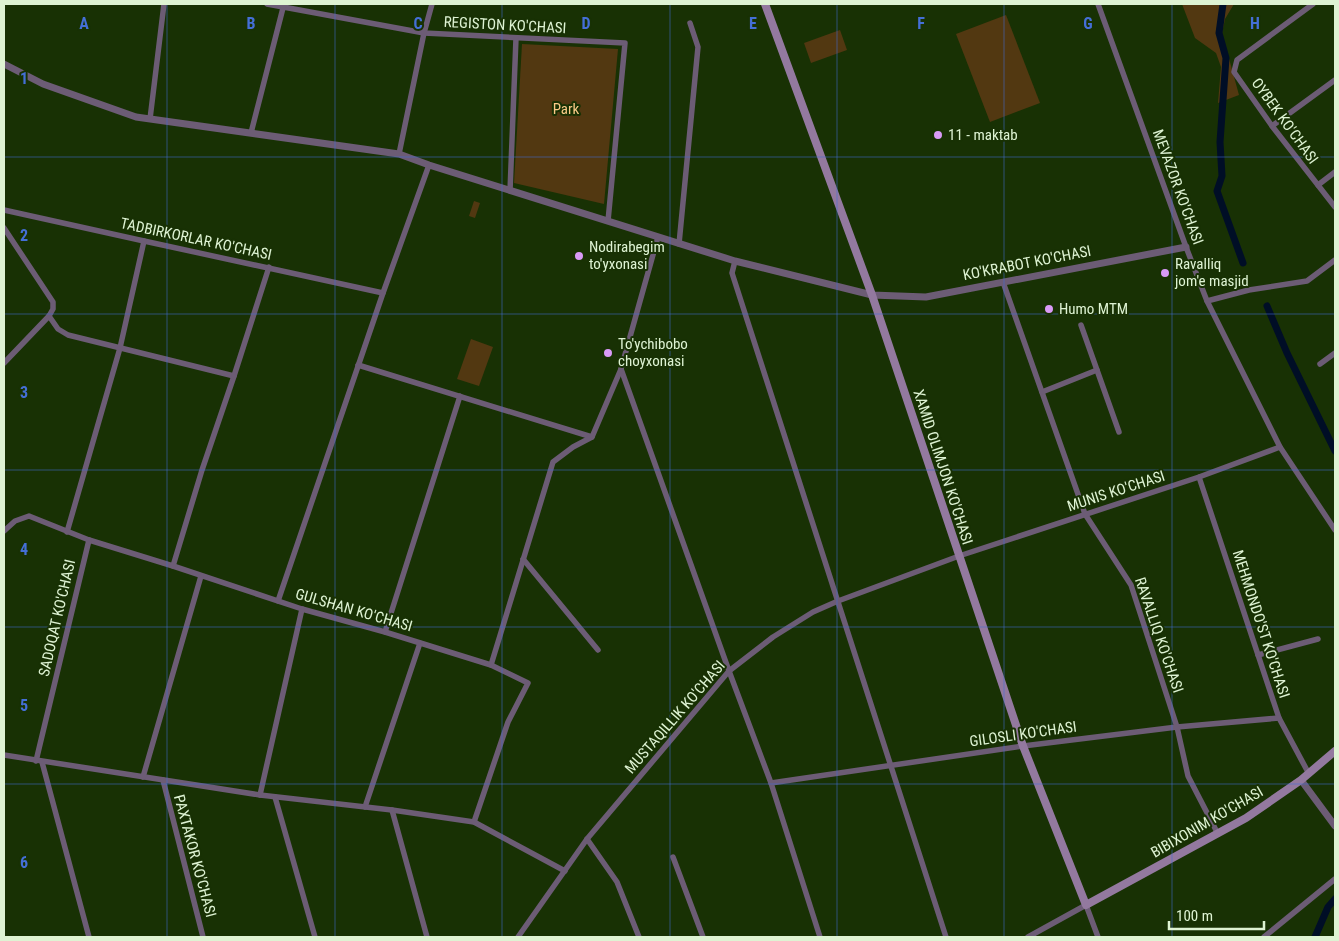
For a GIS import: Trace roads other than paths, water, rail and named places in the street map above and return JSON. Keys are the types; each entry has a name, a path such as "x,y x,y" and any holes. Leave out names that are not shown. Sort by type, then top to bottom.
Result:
{"main road":[{"name":"XAMID OLIMJON KO'CHASI","path":"765,4 872,295 1023,746 1086,905"},
{"name":"BIBIXONIM KO'CHASI","path":"1086,905 1246,818 1302,780 1335,751"}],"street":[{"path":"150,119 164,4"},
{"name":"REGISTON KO'CHASI","path":"267,4 284,5 424,33 625,43 608,221"},
{"path":"399,154 424,33 432,4"},
{"name":"MEVAZOR KO'CHASI","path":"1098,4 1207,301 1280,447 1335,530"},
{"name":"OYBEK KO'CHASI","path":"1313,4 1237,60 1234,72 1272,126 1335,207"},
{"path":"251,132 284,5"},
{"path":"679,244 698,47 690,23"},
{"path":"510,191 516,38"},
{"name":"KO'KRABOT KO'CHASI","path":"4,64 43,84 136,117 399,154 510,191 735,261 872,295 926,297 1186,246"},
{"path":"1272,126 1335,80"},
{"path":"278,601 358,365 429,165"},
{"path":"1318,185 1335,172"},
{"name":"TADBIRKORLAR KO'CHASI","path":"4,210 383,293"},
{"path":"4,228 53,302 53,309 49,316 4,363"},
{"path":"491,665 553,462 573,446 592,437 621,369 658,237"},
{"path":"66,532 120,348 144,241"},
{"path":"1207,301 1249,290 1307,281 1335,260"},
{"path":"735,261 732,273 946,937"},
{"path":"173,566 202,470 269,267"},
{"name":"RAVALLIQ KO'CHASI","path":"1003,282 1085,514 1131,585 1178,727 1188,776 1218,834"},
{"path":"49,316 58,329 68,335 234,376"},
{"path":"1081,325 1119,432"},
{"path":"1320,364 1335,352"},
{"path":"358,365 592,437"},
{"path":"621,369 771,783 820,937"},
{"path":"1042,392 1097,370"},
{"path":"385,632 460,396"},
{"name":"MUNIS KO'CHASI","path":"959,556 1199,477 1280,447"},
{"name":"MEHMONDO'ST KO'CHASI","path":"1199,477 1279,718 1308,774"},
{"name":"GULSHAN KO'CHASI","path":"4,531 15,521 29,516 89,540 302,609 385,632 491,665 528,683 508,722 474,822"},
{"name":"SADOQAT KO'CHASI","path":"39,761 89,540"},
{"name":"MUSTAQILLIK KO'CHASI","path":"518,937 587,839 729,671 773,637 813,612 959,556"},
{"path":"523,559 598,650"},
{"path":"143,777 201,576"},
{"path":"260,795 302,609"},
{"path":"1258,655 1318,639"},
{"path":"365,807 420,643"},
{"name":"GILOSLI KO'CHASI","path":"771,783 1023,746 1178,727 1279,718"},
{"path":"4,755 260,795 392,810 474,822 565,871"},
{"path":"39,761 89,937"},
{"name":"PAXTAKOR KO'CHASI","path":"163,780 204,937"},
{"path":"1302,780 1335,826"},
{"path":"275,797 315,937"},
{"path":"392,810 427,937"},
{"path":"587,839 617,882 639,937"},
{"path":"673,857 703,937"},
{"path":"1264,937 1335,879"},
{"path":"1028,937 1086,905"},
{"name":"XAMID OLIMJON KO'CHASI","path":"1086,905 1098,937"}],"waterway":[{"path":"1223,4 1219,33 1226,58 1220,142 1222,176 1217,191 1243,263"},
{"path":"1267,306 1287,353 1335,451"},
{"path":"1315,937 1328,907 1335,899"}],"place":[{"name":"11 - maktab","path":"938,135"},
{"name":"Nodirabegim to'yxonasi","path":"579,256"},
{"name":"Ravalliq jom'e masjid","path":"1165,273"},
{"name":"Humo MTM","path":"1049,309"},
{"name":"To'ychibobo choyxonasi","path":"608,353"}],"park label":[{"name":"Park","path":"566,109"}]}
